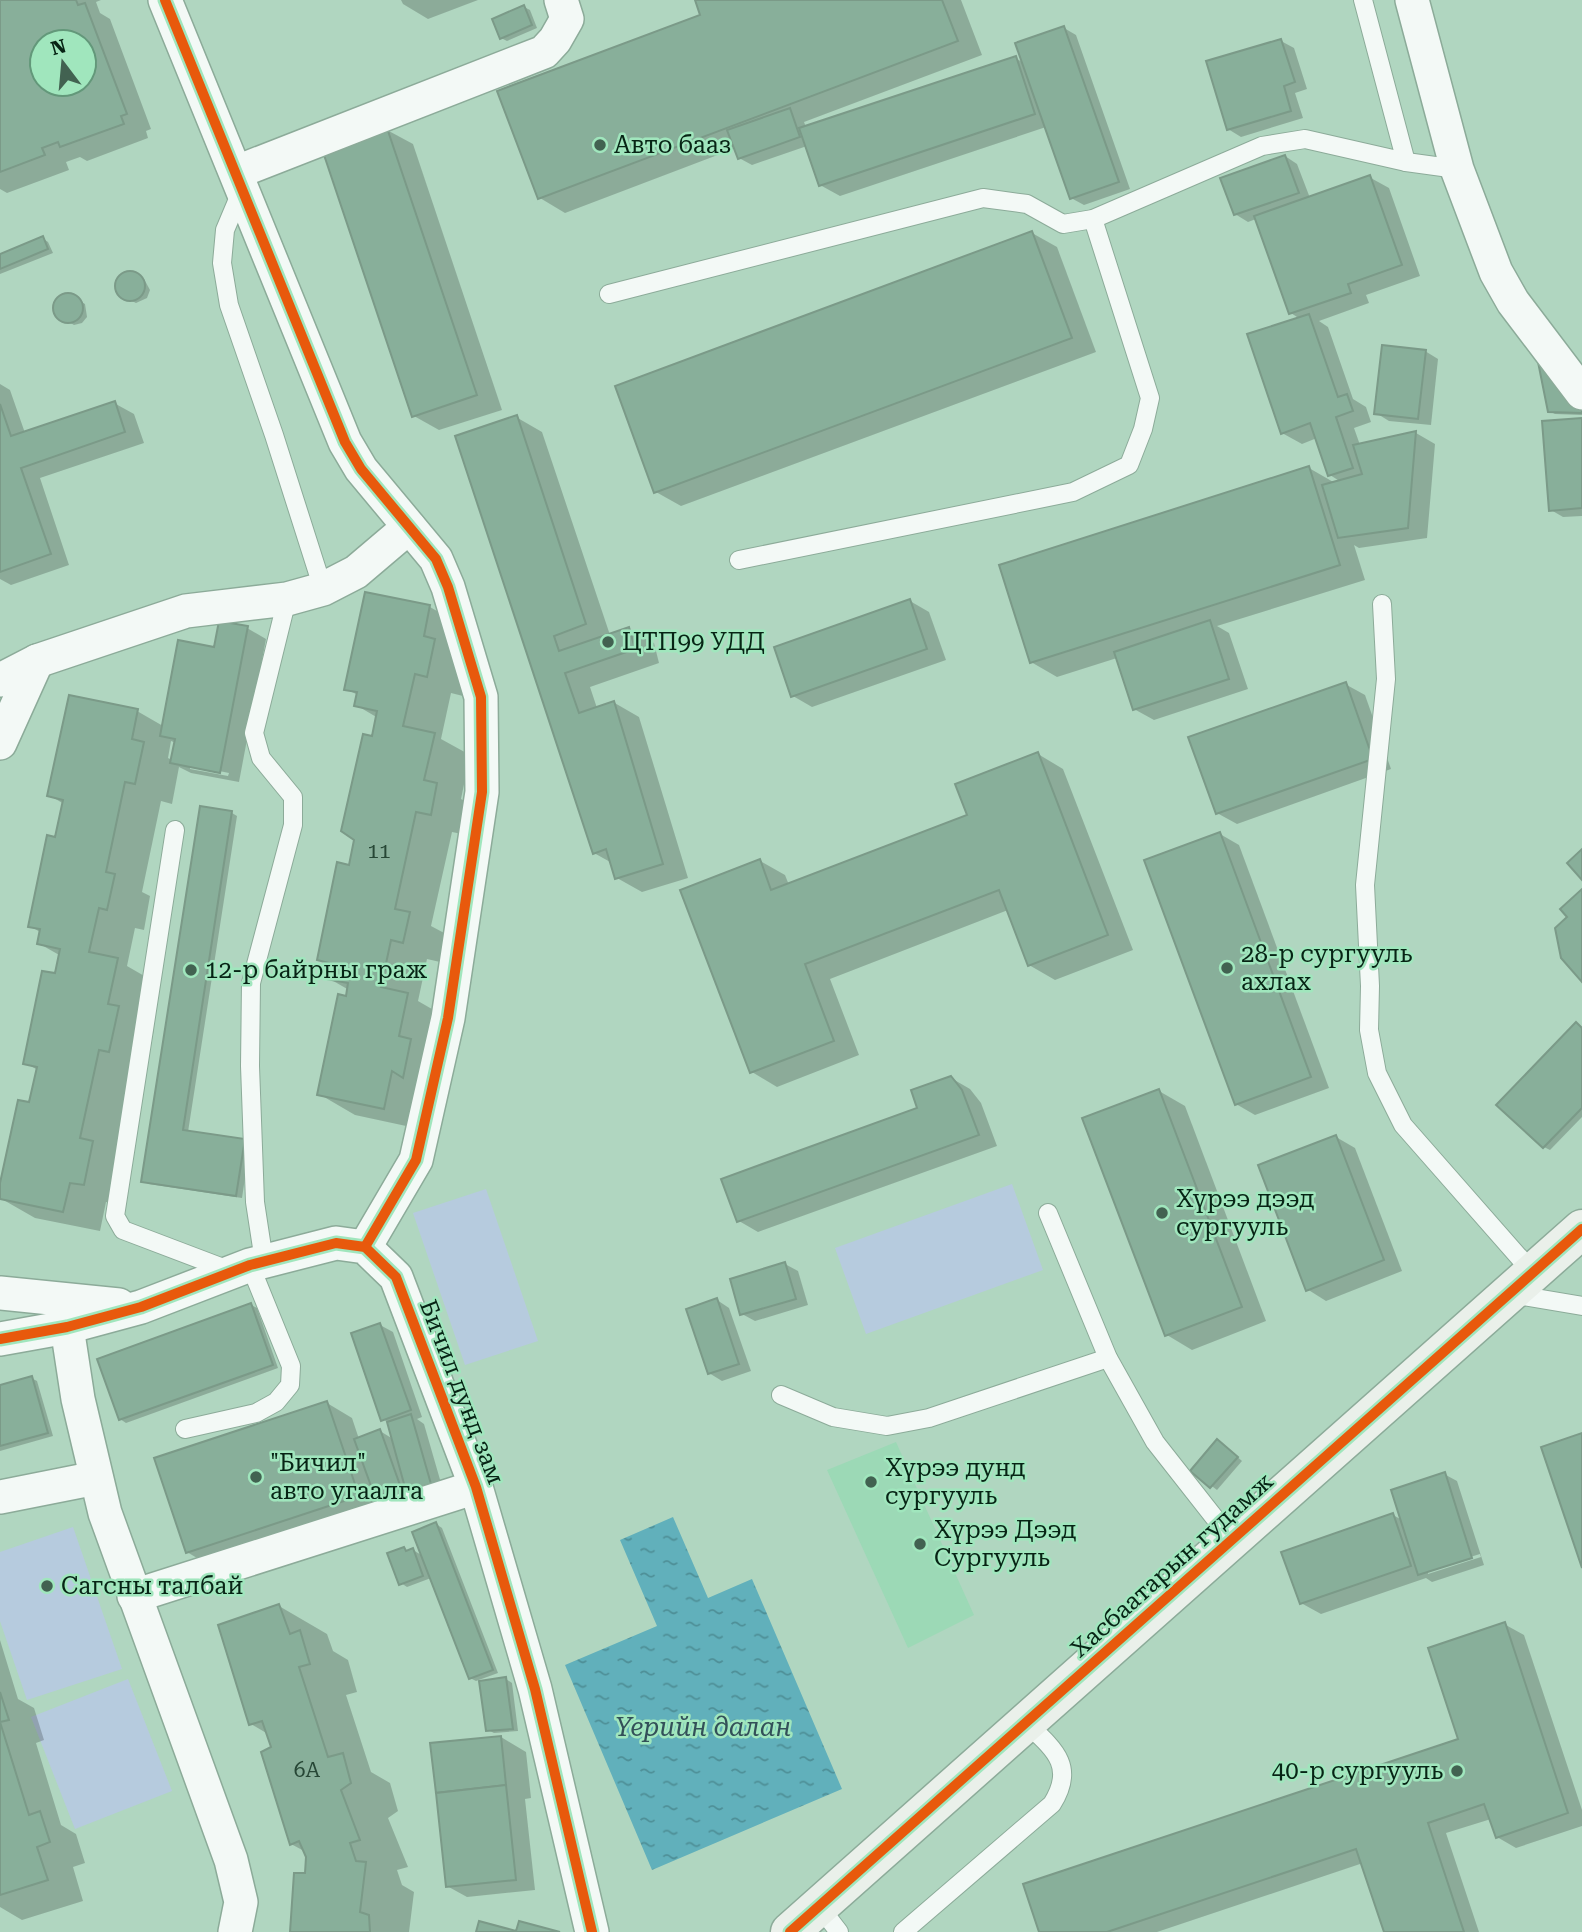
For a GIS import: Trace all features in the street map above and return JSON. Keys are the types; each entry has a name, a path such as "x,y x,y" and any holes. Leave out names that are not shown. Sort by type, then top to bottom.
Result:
{"street":[{"path":"0,1339 67,1327 141,1307 249,1266 336,1243 365,1247 416,1160 448,1018 482,792 481,696 448,587 436,559 361,469 345,442 165,0"},
{"path":"240,180 544,52 555,40 567,19 561,0"},
{"path":"1412,0 1457,169 1496,272 1513,302 1582,393"},
{"path":"0,680 37,661 186,611 287,600 323,589 356,572 409,527"},
{"path":"0,743 37,661"},
{"name":"Хасбаатарын гудамж","path":"790,1932 829,1919 1026,1723 1582,1229"},
{"name":"Бичил дунд зам","path":"365,1247 396,1277 477,1487 535,1689 592,1932"},
{"path":"0,1293 141,1307"},
{"path":"67,1327 78,1399 105,1513 231,1860 242,1902 234,1932"},
{"path":"0,1497 96,1478"},
{"name":"Бичил дунд зам","path":"134,1596 477,1487"}],"lane":[{"path":"1363,0 1406,162"},
{"path":"609,294 983,198 1027,204 1063,224 1093,219 1262,146 1305,139 1406,162 1457,169"},
{"path":"240,180 225,230 222,263 229,305 323,589"},
{"path":"739,561 1073,492 1129,465 1143,429 1150,398 1093,219"},
{"path":"185,1429 256,1413 276,1402 290,1385 290,1366 249,1266 255,1202 250,1066 251,983 293,825 293,797 261,758 254,733 287,600"},
{"path":"1382,604 1386,679 1365,886 1370,986 1369,1030 1377,1073 1403,1125 1522,1284 1582,1306"},
{"path":"175,830 116,1216 122,1230 249,1266"},
{"path":"1048,1213 1108,1358 1155,1442 1232,1541"},
{"path":"781,1395 833,1417 887,1426 929,1418 1108,1358"},
{"path":"903,1932 1052,1804 1061,1790 1063,1773 1060,1759 1026,1723"}],"shaded area":[{"path":"1012,1184 1043,1270 866,1334 835,1248"},
{"path":"486,1189 538,1341 465,1365 413,1213"},
{"name":"Хүрээ Дээд Сургууль","path":"896,1442 974,1615 908,1648 827,1470"},
{"name":"Сагсны талбай","path":"73,1527 122,1669 27,1700 0,1621 0,1552"},
{"path":"128,1679 172,1791 75,1829 31,1717"}],"water":[{"name":"Үерийн далан","path":"673,1517 708,1598 752,1579 842,1789 652,1870 565,1665 657,1626 620,1540"}],"building":[{"path":"0,0 76,0 78,5 85,3 94,28 28,28 28,98 98,98 98,37 127,114 121,116 124,124 60,147 58,142 42,148 45,155 0,172"},
{"name":"Авто бааз","path":"695,0 942,0 958,41 538,199 497,91 700,15"},
{"path":"524,5 532,25 500,39 492,19"},
{"path":"1064,26 1119,182 1070,199 1015,43"},
{"path":"1281,39 1295,82 1284,86 1291,111 1227,130 1206,61"},
{"path":"1016,56 1035,114 819,186 799,128"},
{"path":"790,108 800,137 738,159 727,130"},
{"path":"387,128 477,395 412,417 322,149"},
{"path":"1285,155 1299,193 1234,215 1220,178"},
{"path":"1370,175 1402,265 1348,284 1351,293 1289,314 1254,216"},
{"path":"1032,231 1072,338 654,493 615,386"},
{"path":"43,236 48,249 0,269 0,254"},
{"path":"130,271 140,276 145,286 140,296 130,301 120,296 115,286 120,276"},
{"path":"68,293 74,294 82,302 82,314 74,322 68,323 62,322 54,314 53,308 54,302 62,294"},
{"path":"1309,314 1338,397 1347,394 1353,411 1336,417 1353,468 1328,476 1310,423 1281,434 1247,334"},
{"path":"1382,345 1426,350 1418,419 1374,414"},
{"path":"1538,362 1582,411 1582,413 1548,412"},
{"path":"115,401 125,432 21,468 51,554 0,572 0,404 11,436"},
{"name":"ЦТП99 УДД","path":"517,415 586,624 554,636 559,651 629,627 635,649 565,673 579,713 614,701 663,864 615,879 606,849 593,854 455,436"},
{"path":"1582,418 1582,508 1549,511 1542,421"},
{"path":"1416,431 1408,528 1338,538 1322,485 1362,474 1353,445"},
{"path":"1309,466 1340,565 1030,663 999,565"},
{"path":"365,592 430,605 424,636 435,639 427,677 415,674 403,726 435,733 424,780 437,783 431,815 416,812 395,909 410,912 403,943 391,940 381,987 408,993 399,1036 411,1039 403,1078 392,1071 384,1109 317,1095 338,994 346,996 348,983 326,979 329,963 317,960 337,862 349,865 354,840 341,831 363,734 372,736 377,711 354,706 357,692 344,690"},
{"path":"910,599 927,649 791,697 774,647"},
{"path":"1210,620 1229,679 1133,710 1114,652"},
{"path":"219,621 248,626 220,773 170,763 175,739 160,736 178,640 214,647"},
{"path":"1346,682 1373,759 1216,814 1188,737"},
{"path":"69,695 138,709 132,739 144,742 135,784 125,782 106,872 115,874 107,910 99,908 89,952 118,958 108,1004 119,1006 109,1052 99,1050 80,1138 93,1141 84,1185 70,1183 63,1212 0,1199 0,1183 18,1100 29,1102 37,1067 23,1064 42,971 55,973 60,949 37,944 40,929 28,927 47,835 55,837 63,800 47,796"},
{"path":"1038,752 1108,935 1028,966 999,890 805,964 834,1041 750,1073 680,890 760,859 771,890 967,815 955,784"},
{"name":"12-р байрны граж","path":"200,806 232,811 183,1130 245,1139 236,1196 141,1182"},
{"name":"28-р сургууль ахлах","path":"1220,832 1311,1077 1235,1105 1144,860"},
{"path":"1582,849 1582,880 1567,863"},
{"path":"1582,889 1582,982 1561,958 1555,928 1567,917 1560,909"},
{"path":"1576,1022 1582,1028 1582,1108 1543,1148 1496,1105"},
{"path":"951,1076 962,1090 979,1135 737,1222 721,1179 917,1108 911,1090"},
{"name":"Хүрээ дээд сургууль","path":"1159,1089 1242,1307 1165,1336 1082,1118"},
{"path":"1336,1135 1384,1260 1306,1291 1258,1165"},
{"path":"785,1262 796,1299 740,1315 730,1279"},
{"path":"717,1298 739,1364 708,1374 686,1309"},
{"path":"251,1303 273,1365 119,1420 97,1359"},
{"path":"380,1323 411,1410 381,1421 351,1333"},
{"path":"32,1376 48,1433 0,1446 0,1385"},
{"name":"\"Бичил\" авто угаалга","path":"327,1401 359,1496 186,1553 154,1458"},
{"path":"411,1414 431,1484 406,1491 387,1422"},
{"path":"380,1429 401,1488 375,1497 354,1439"},
{"path":"1582,1433 1582,1568 1541,1447"},
{"path":"1217,1439 1238,1457 1210,1488 1190,1471"},
{"path":"1445,1472 1472,1558 1418,1575 1391,1490"},
{"path":"1393,1513 1411,1566 1300,1604 1281,1552"},
{"path":"436,1522 493,1670 469,1679 412,1532"},
{"path":"404,1547 406,1551 413,1548 423,1576 399,1585 387,1553"},
{"path":"279,1604 290,1634 300,1630 310,1664 299,1667 328,1757 343,1753 351,1783 341,1790 360,1840 350,1843 356,1861 366,1862 360,1912 369,1915 370,1932 290,1932 294,1873 305,1873 306,1857 299,1841 290,1845 261,1752 271,1747 262,1721 249,1725 218,1625"},
{"name":"40-р сургууль","path":"1505,1622 1568,1813 1496,1838 1484,1804 1428,1823 1464,1932 1384,1932 1356,1849 1107,1932 1039,1932 1023,1884 1458,1739 1428,1648"},
{"path":"506,1677 513,1729 486,1731 479,1681"},
{"path":"0,1692 9,1720 0,1722"},
{"path":"0,1722 29,1815 40,1811 50,1842 37,1847 48,1880 0,1895"},
{"path":"501,1736 506,1785 436,1793 430,1743"},
{"path":"506,1785 516,1880 446,1887 436,1793"},
{"path":"479,1921 516,1931 519,1921 560,1932 476,1932"}],"cycle path":[{"path":"165,0 345,442 361,469 436,559 448,587 481,697 482,792 448,1018 416,1160 365,1247"},
{"path":"790,1932 1582,1229"},
{"path":"0,1339 67,1327 141,1307 250,1265 336,1243 365,1247 396,1277 476,1487 535,1689 592,1932"}],"place":[{"name":"Авто бааз","path":"600,145"},
{"name":"ЦТП99 УДД","path":"608,642"},
{"name":"28-р сургууль ахлах","path":"1227,968"},
{"name":"12-р байрны граж","path":"191,970"},
{"name":"Хүрээ дээд сургууль","path":"1162,1213"},
{"name":"\"Бичил\" авто угаалга","path":"256,1477"},
{"name":"Хүрээ дунд сургууль","path":"871,1482"},
{"name":"Хүрээ Дээд Сургууль","path":"920,1544"},
{"name":"Сагсны талбай","path":"47,1586"},
{"name":"40-р сургууль","path":"1457,1771"}]}
